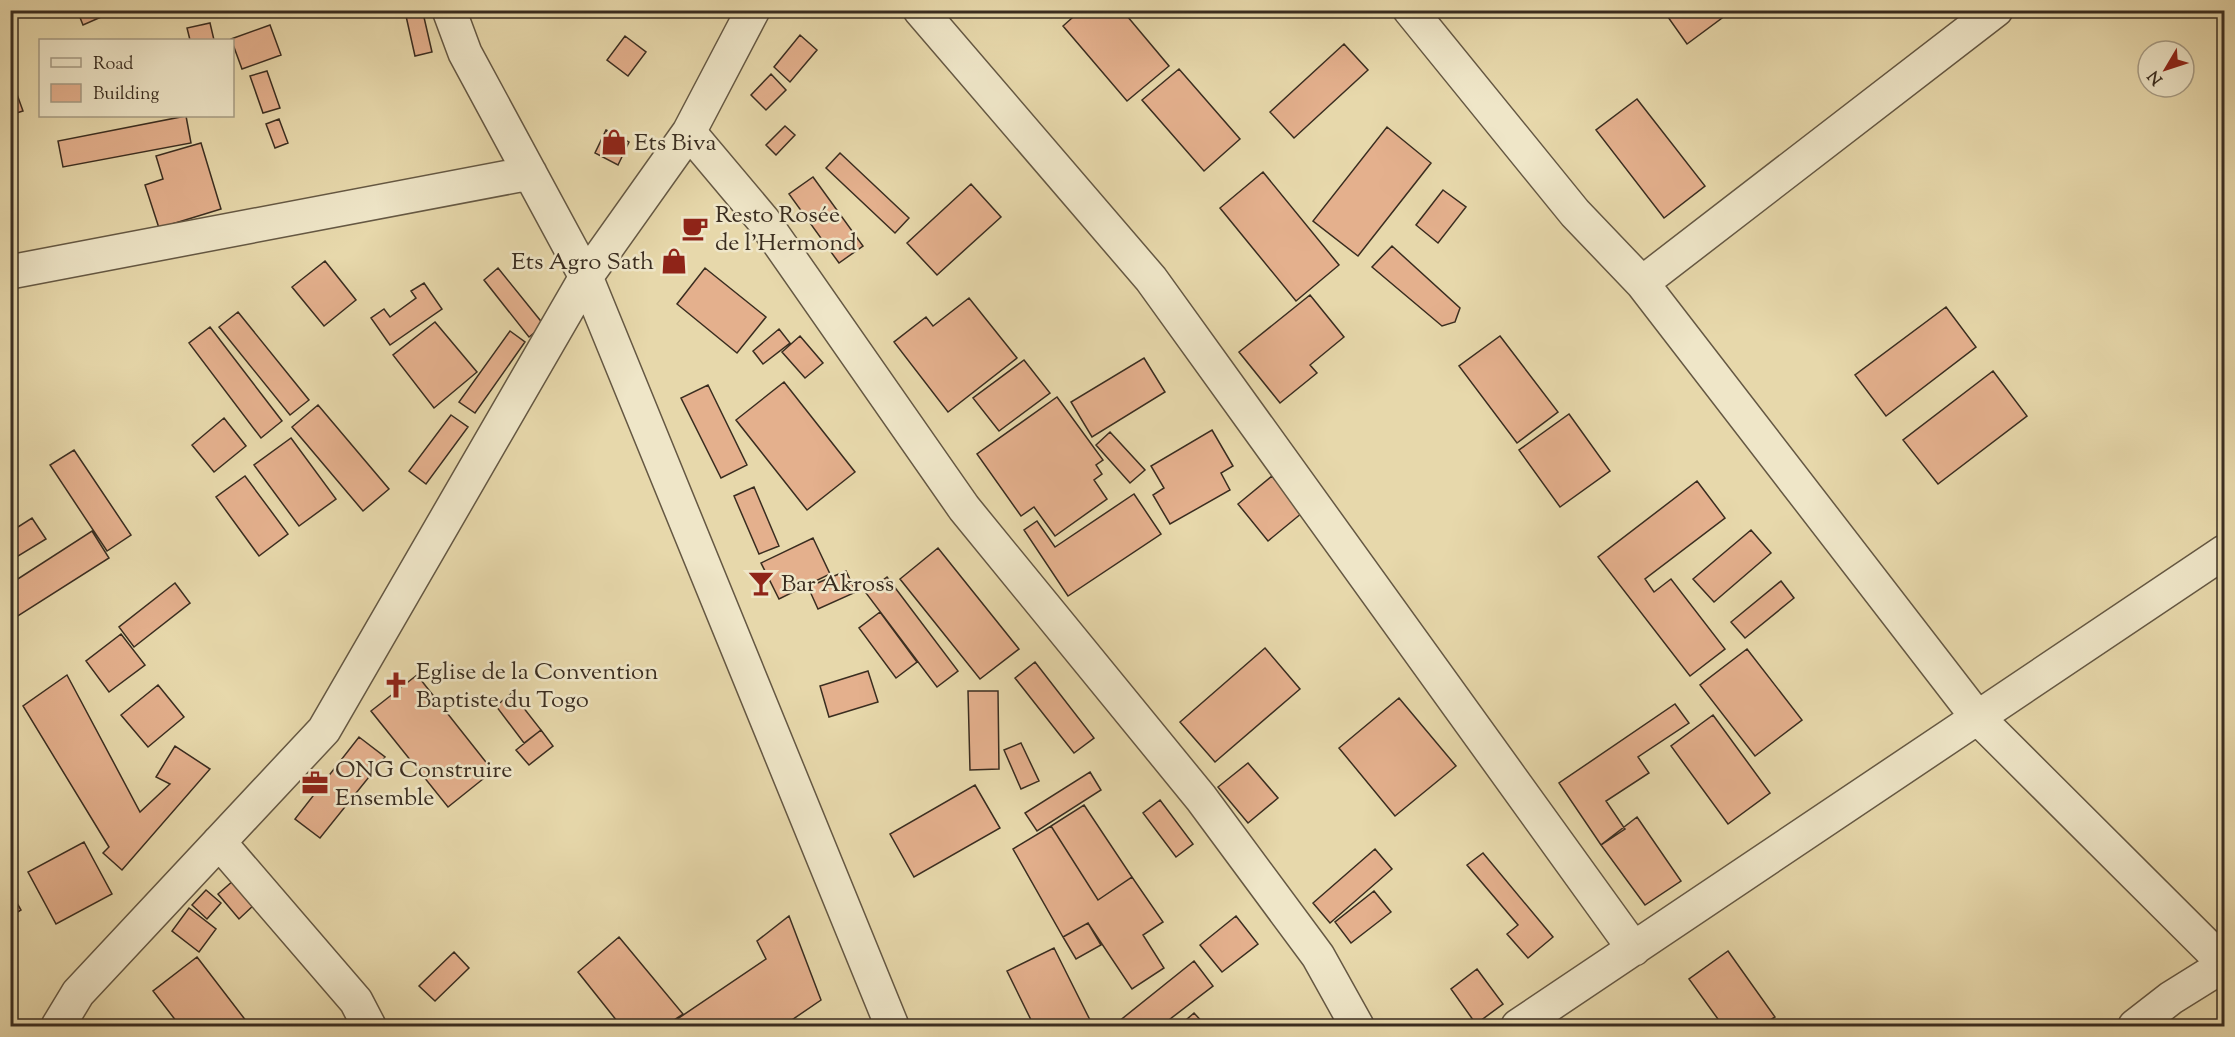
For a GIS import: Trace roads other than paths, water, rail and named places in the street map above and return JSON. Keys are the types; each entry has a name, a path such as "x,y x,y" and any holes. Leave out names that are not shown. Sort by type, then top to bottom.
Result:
{"street":[{"path":"449,10 465,53 586,277 892,1026"},
{"path":"58,1026 78,993 324,730 586,277 689,132 753,10"},
{"path":"920,10 1151,279 1634,949"},
{"path":"1410,10 1575,213 1642,283 1977,717 2224,964 2170,998 2135,1026"},
{"path":"1642,283 1996,10"},
{"path":"689,132 764,220 964,508 1215,817 1318,956 1357,1026"},
{"path":"10,272 530,173"},
{"path":"1518,1026 2224,552"},
{"path":"219,842 356,1000 369,1026"}],"place":[{"name":"Ets Biva","path":"614,142"},
{"name":"Resto Rosée de l'Hermond","path":"695,228"},
{"name":"Ets Agro Sath","path":"674,261"},
{"name":"Bar Akross","path":"761,583"},
{"name":"Eglise de la Convention Baptiste du Togo","path":"396,685"},
{"name":"ONG Construire Ensemble","path":"315,783"}]}
